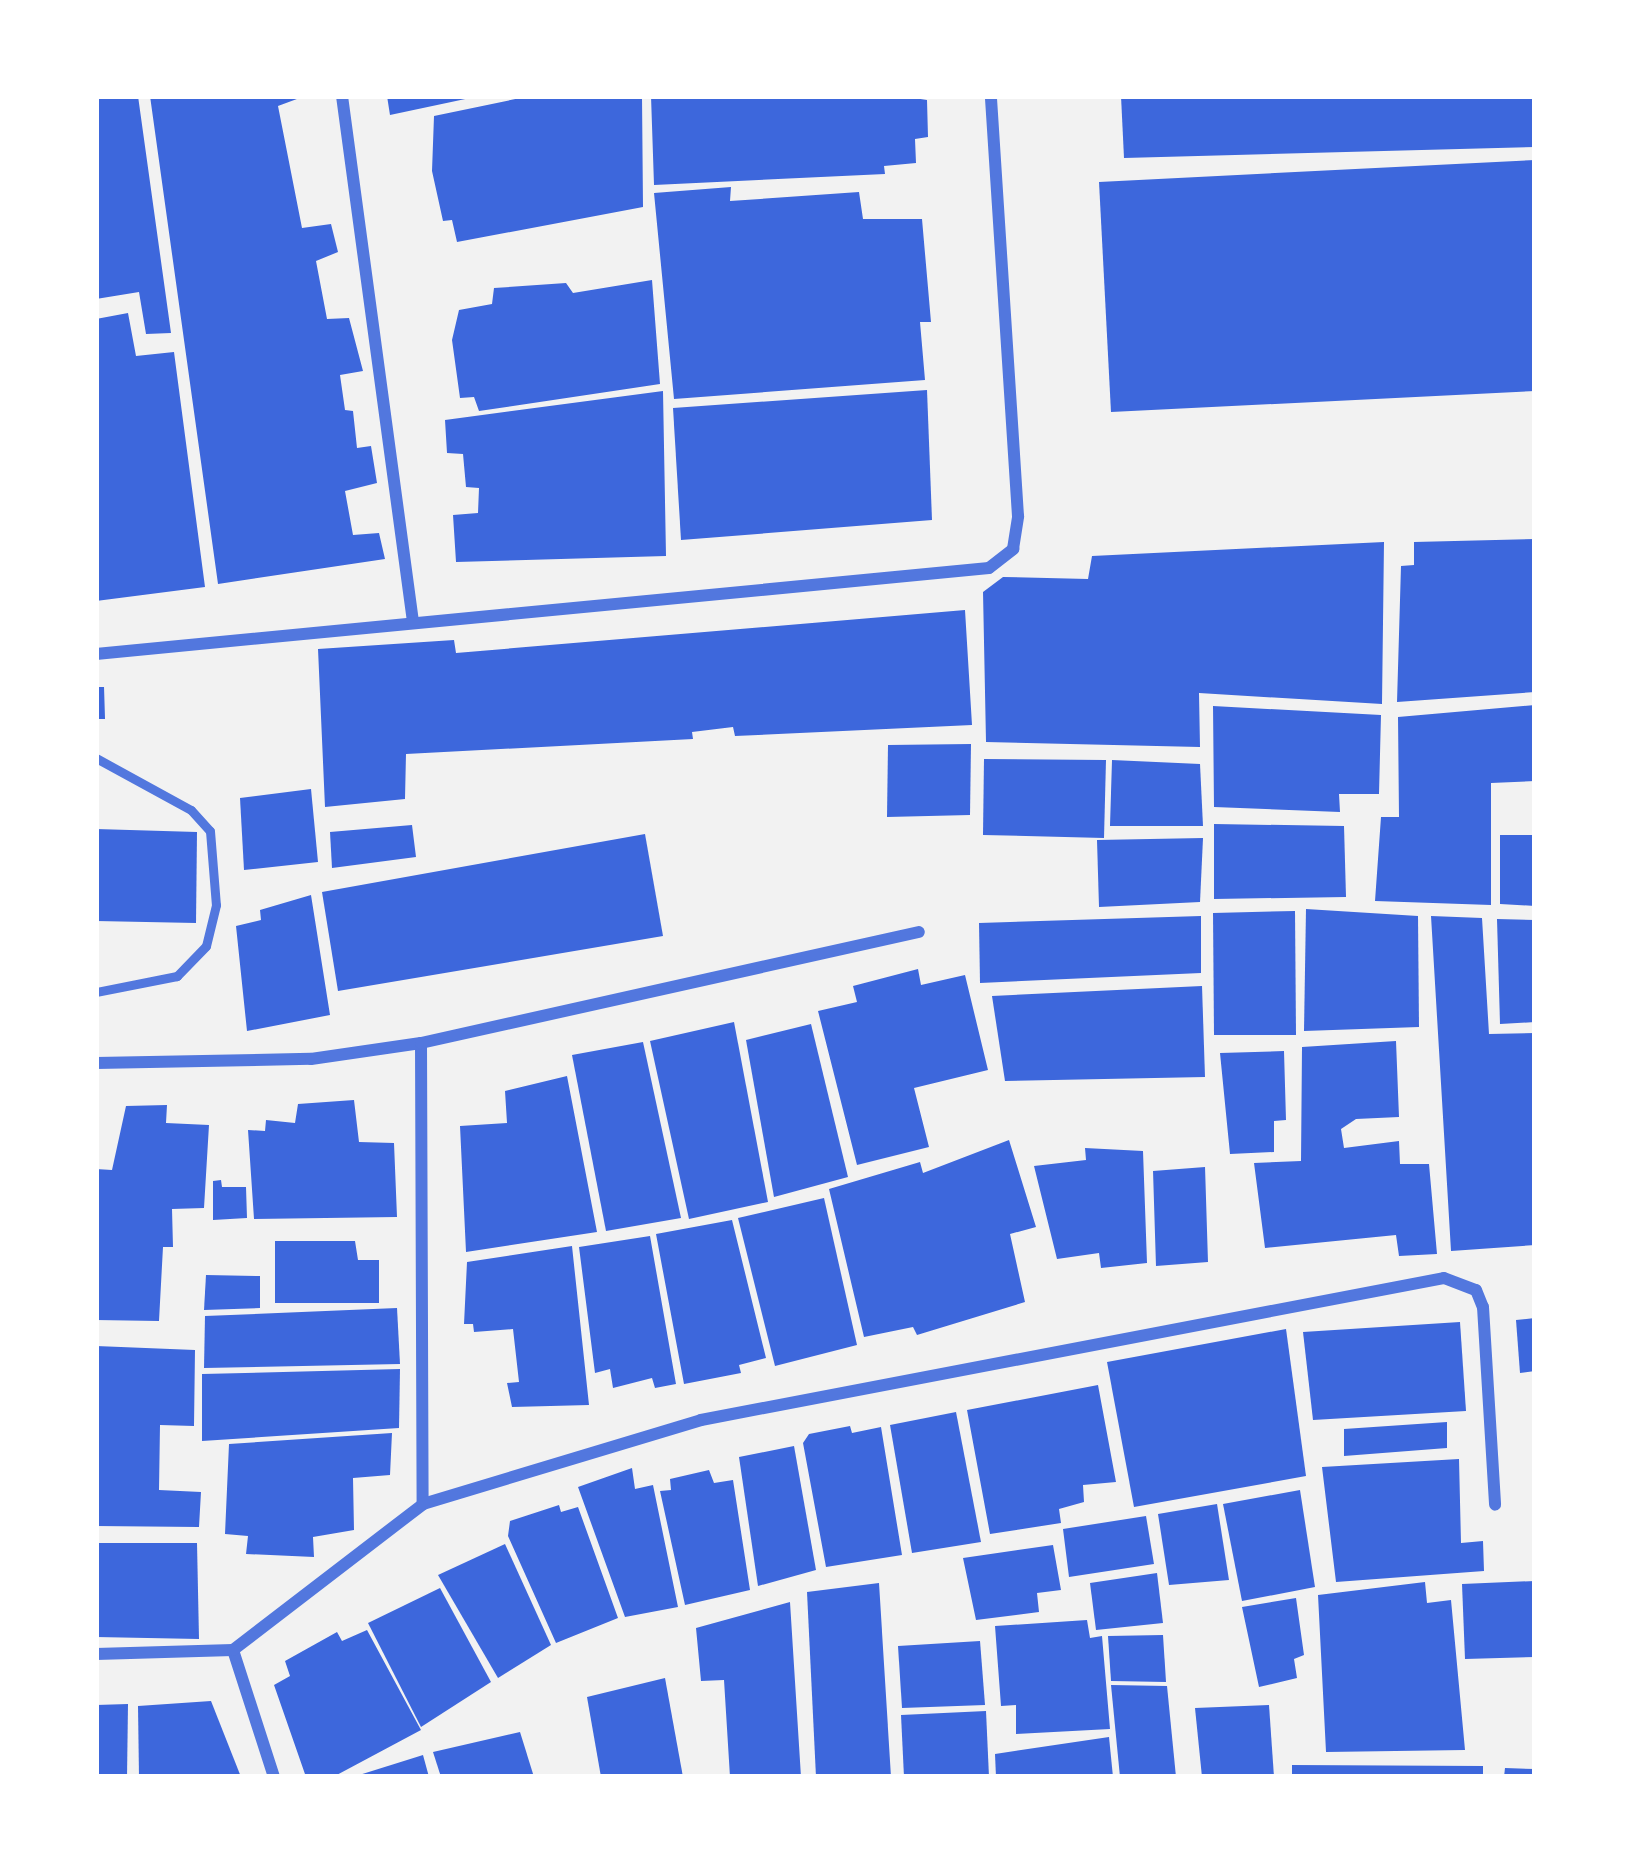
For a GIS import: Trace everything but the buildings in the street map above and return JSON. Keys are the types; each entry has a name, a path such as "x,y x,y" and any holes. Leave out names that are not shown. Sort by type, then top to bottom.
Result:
{"street":[{"path":"342,96 413,622"},
{"path":"96,654 989,568 1012,549 1017,462 992,96"},
{"path":"96,1064 311,1059 421,1043 919,932"},
{"path":"421,1043 423,1504"},
{"path":"96,1654 233,1650 423,1504 701,1420 1444,1277 1476,1289 1483,1306 1495,1505"},
{"path":"233,1650 274,1777"}],"lane":[{"path":"96,758 191,810 210,831 216,905 206,946 177,976 96,992"}]}
